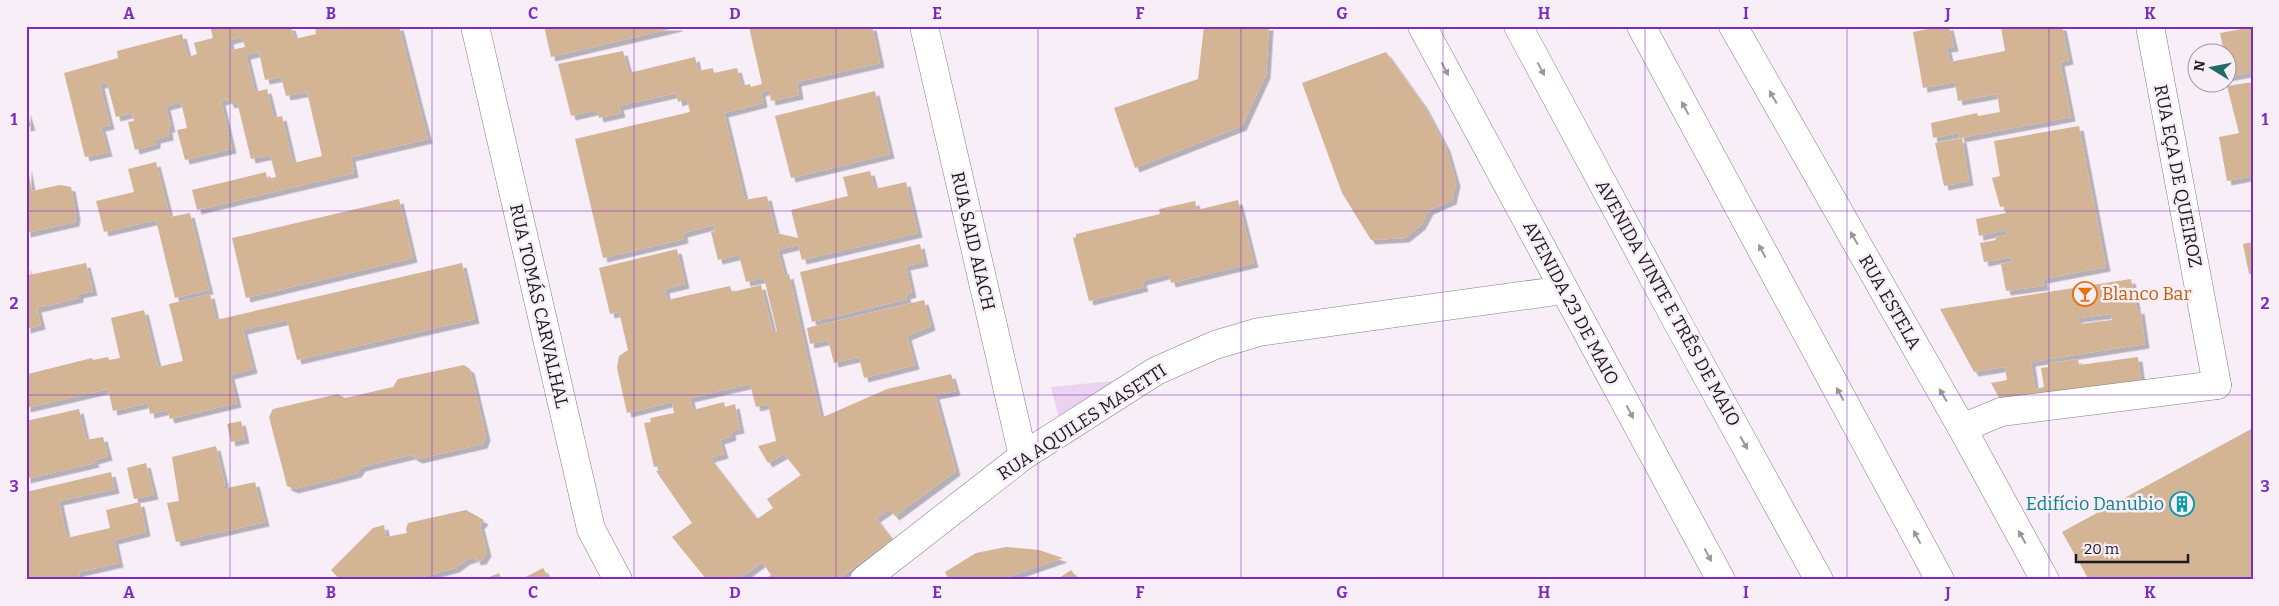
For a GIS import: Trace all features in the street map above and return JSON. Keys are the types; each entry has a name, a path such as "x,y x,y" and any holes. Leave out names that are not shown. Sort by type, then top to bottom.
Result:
{"main road":[{"name":"RUA TOMÁS CARVALHAL","path":"475,26 591,529 618,580"},
{"name":"RUA SAID AIACH","path":"924,26 1023,456"},
{"name":"AVENIDA 23 DE MAIO","path":"1422,26 1721,580"},
{"name":"AVENIDA VINTE E TRÊS DE MAIO","path":"1518,26 1819,580"},
{"path":"1640,26 1940,580"},
{"name":"RUA ESTELA","path":"1733,26 1962,428 2045,580"},
{"name":"RUA EÇA DE QUEIROZ","path":"1962,428 2001,412 2217,385 2150,26"},
{"name":"RUA AQUILES MASETTI","path":"864,580 1023,456 1156,371 1215,345 1259,332 1564,290"}],"shaded area":[{"path":"1113,381 1060,423 1051,387"}],"building":[{"path":"210,26 291,26 295,39 316,34 315,26 399,26 428,139 351,157 354,173 197,210 192,190 266,172 267,179 276,177 270,155 251,159 237,102 230,104 228,99 221,101 232,149 185,160 177,130 187,128 181,102 166,106 171,128 168,128 169,136 156,139 156,144 135,150 128,122 134,121 132,113 116,117 107,83 100,84 110,125 101,127 108,152 85,157 64,73 118,58 117,51 182,34 188,57 197,54 194,43 213,38","holes":["242,37 245,47 231,50 229,40","259,52 265,80 281,77 286,96 307,92 322,156 293,163 282,116 274,118 267,89 255,92 246,55"]},
{"path":"544,26 678,26 678,27 551,57"},
{"path":"872,26 880,63 797,82 799,95 771,101 769,90 761,92 763,103 724,113 745,200 767,196 776,233 798,238 791,210 848,196 843,177 870,171 875,189 906,182 918,233 802,260 798,245 778,250 785,276 789,274 821,418 887,389 951,374 956,391 935,395 956,471 895,516 889,509 876,518 892,539 837,580 764,580 771,575 762,562 743,576 746,580 707,580 672,537 692,523 656,471 661,470 660,466 654,467 644,423 651,422 650,418 674,413 672,402 627,413 617,368 619,356 628,350 619,312 610,314 599,268 677,249 685,284 665,289 667,300 730,286 732,292 761,285 773,332 777,331 764,278 746,282 739,255 718,260 711,232 715,231 714,225 683,233 684,239 603,258 575,139 690,112 687,99 678,102 676,93 619,106 621,113 599,118 597,110 571,116 558,64 623,51 629,73 695,57 698,71 713,68 714,73 737,68 742,86 750,84 751,87 762,84 749,27","holes":["750,384 756,407 768,404 776,441 758,446 768,463 784,454 801,475 767,499 773,508 757,519 710,458 724,454 720,440 732,436 731,431 740,429 735,404 725,407 724,402 693,410 690,398"]},
{"path":"1204,26 1269,26 1266,74 1242,126 1135,168 1114,108 1198,79"},
{"path":"1949,26 1954,47 1947,48 1950,62 2005,51 2001,27 2062,26 2069,60 2060,62 2071,117 1960,138 1959,133 1933,138 1931,123 1977,113 1978,116 2000,112 1997,94 1958,101 1955,82 1923,88 1913,32"},
{"path":"2253,27 2253,72 2236,75 2236,42 2222,42 2220,33"},
{"path":"1386,52 1423,104 1446,147 1456,182 1452,200 1429,210 1421,225 1405,238 1371,240 1342,193 1302,83"},
{"path":"2253,82 2253,176 2227,181 2219,137 2239,133 2229,92 2236,92 2236,85"},
{"path":"875,91 890,154 791,178 775,116"},
{"path":"26,110 31,126 26,127"},
{"path":"2079,126 2106,267 2043,279 2044,286 2006,291 2001,264 2012,262 2011,257 1984,262 1980,243 1996,240 1995,237 2007,235 2006,230 1979,236 1976,219 2006,213 2004,206 2000,207 1992,178 2000,176 1994,141"},
{"path":"1962,138 1969,181 1944,186 1935,143"},
{"path":"156,162 170,217 190,213 209,290 175,298 156,220 104,232 96,201 134,192 128,169"},
{"path":"27,165 32,191 60,185 71,187 76,215 75,222 26,233"},
{"path":"399,199 413,258 246,298 232,238"},
{"path":"1238,200 1254,263 1171,283 1169,274 1142,281 1144,287 1089,301 1073,238 1076,237 1076,234 1160,214 1159,209 1195,201 1197,210"},
{"path":"2253,242 2253,273 2249,274 2243,244"},
{"path":"920,244 924,262 906,266 912,293 906,295 907,299 812,322 800,272"},
{"path":"86,263 93,291 79,294 79,298 37,308 41,325 26,329 26,265 29,275"},
{"path":"462,263 475,319 297,360 287,320 243,330 253,369 230,375 237,403 170,419 167,410 150,414 148,403 113,411 108,389 26,408 26,368 28,374 92,358 93,360 108,357 109,360 120,358 111,318 144,310 158,367 183,361 169,304 210,294 216,320"},
{"path":"2131,279 2137,310 2140,309 2145,344 2031,362 2035,389 2044,387 2041,368 2048,367 2048,363 2078,359 2079,365 2138,357 2141,382 2002,403 1991,383 2007,380 2005,367 1974,372 1940,309","holes":["2111,314 2112,320 2079,324 2078,318"]},
{"path":"924,300 931,326 907,336 915,365 864,378 859,357 834,363 828,340 810,344 807,328"},
{"path":"464,365 470,369 486,436 483,444 418,459 411,455 361,467 357,473 294,489 287,486 269,417 273,409 338,394 345,398 393,387 398,379"},
{"path":"79,409 86,440 103,437 108,456 94,460 95,463 26,479 26,421"},
{"path":"241,421 245,439 231,442 227,424"},
{"name":"Edifício Danubio","path":"2253,428 2253,580 2089,580 2062,532"},
{"path":"216,446 225,485 222,486 223,489 255,482 265,522 176,542 167,503 179,501 172,457"},
{"path":"146,463 154,495 134,499 127,468"},
{"path":"111,472 115,489 59,501 67,538 110,528 106,510 140,502 146,532 114,540 119,563 79,572 80,580 26,580 26,492"},
{"path":"466,510 484,520 480,525 487,552 482,560 476,561 475,557 466,560 455,568 410,580 340,580 331,570 373,528 384,525 386,537 407,533 408,523"},
{"path":"1006,547 1039,550 1063,558 999,580 949,580 945,572 976,553"},
{"path":"543,568 550,580 520,580"},
{"path":"1071,570 1079,580 1056,580"},
{"path":"499,573 502,580 482,580"}],"place":[{"name":"Blanco Bar","path":"2085,294"},
{"name":"Edifício Danubio","path":"2182,504"}]}
